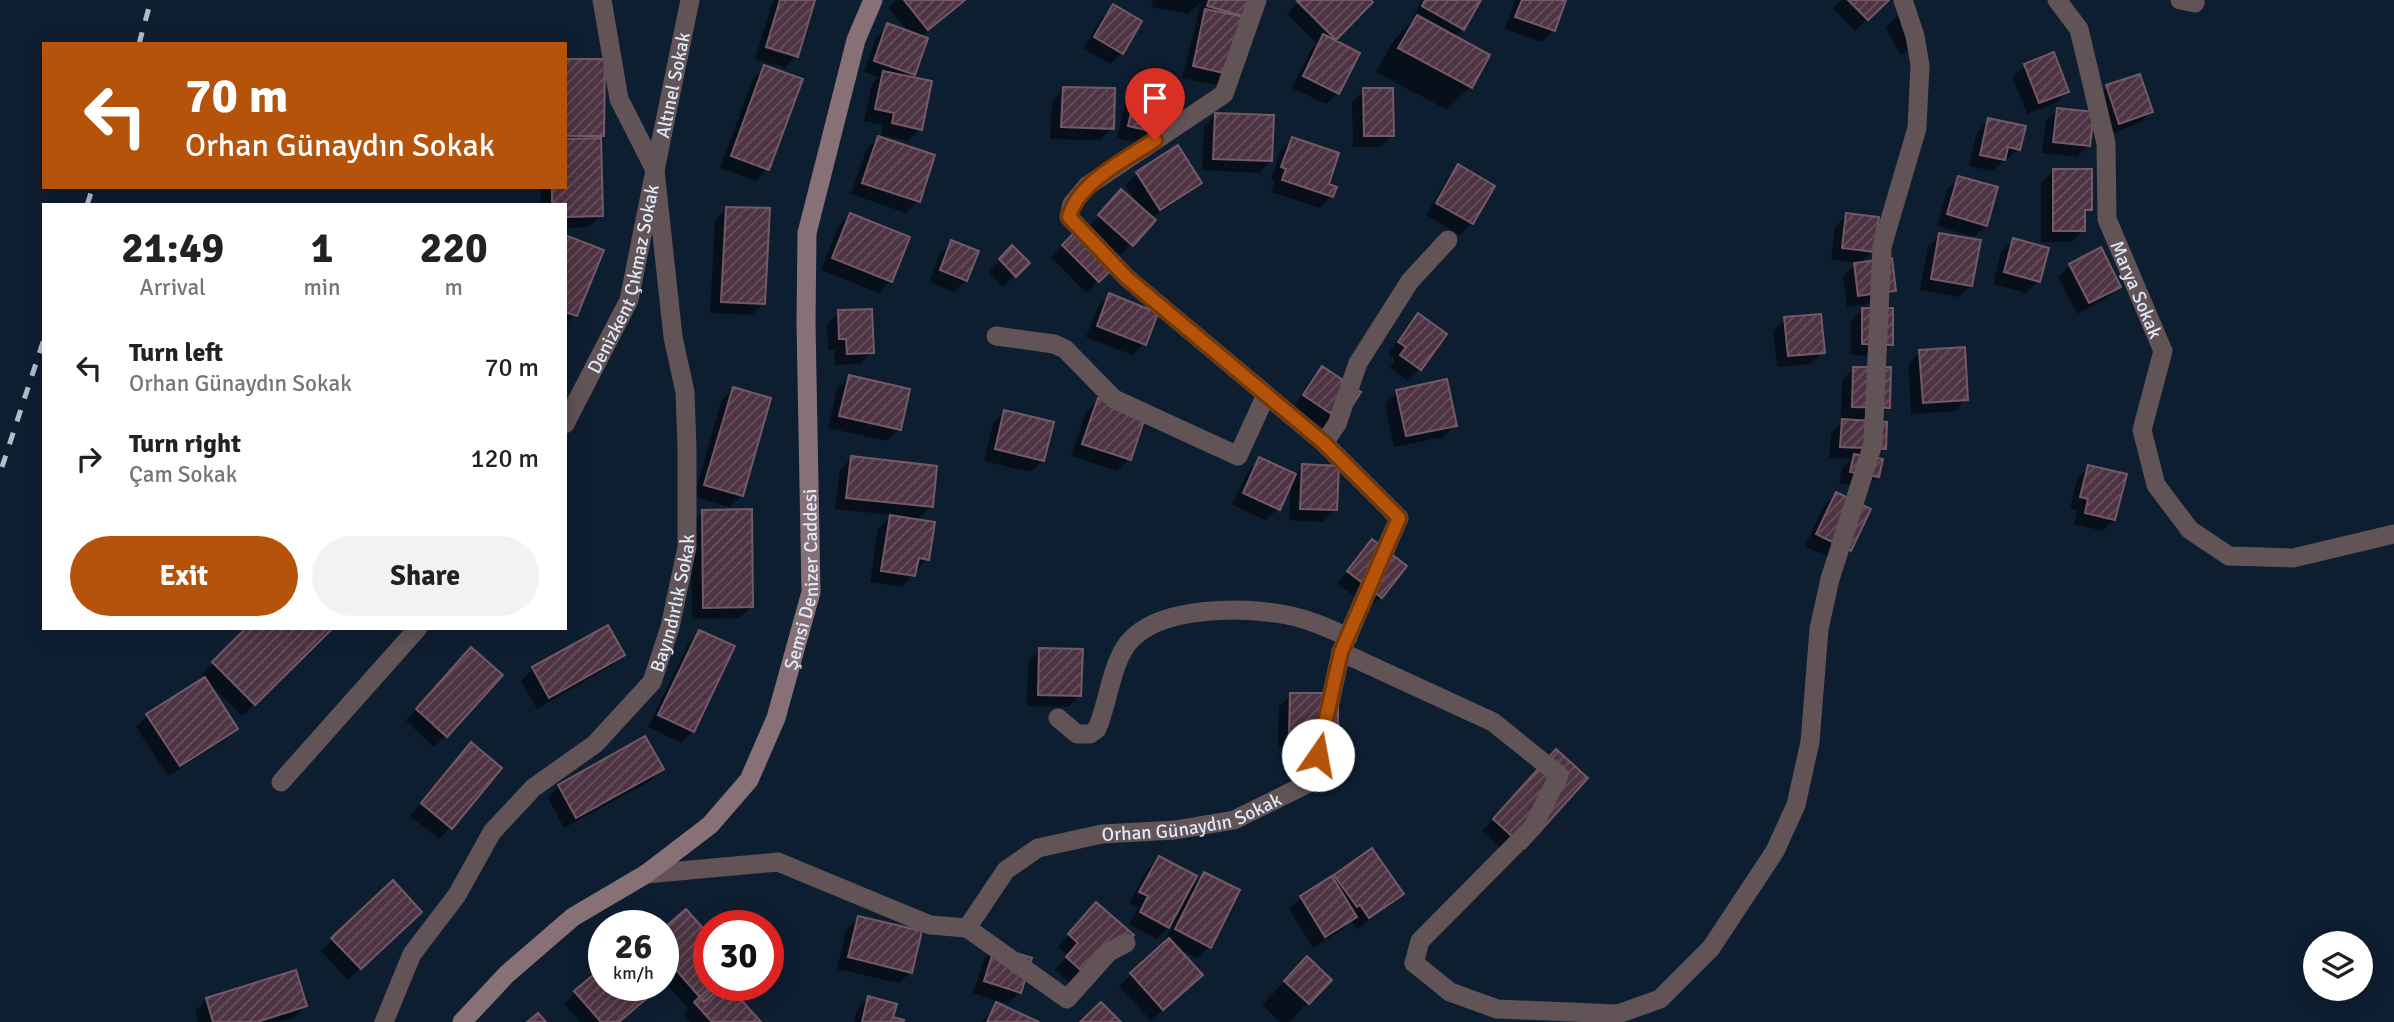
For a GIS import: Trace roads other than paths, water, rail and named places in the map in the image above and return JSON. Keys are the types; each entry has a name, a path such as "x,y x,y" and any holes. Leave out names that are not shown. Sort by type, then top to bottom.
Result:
{"main road":[{"name":"Şemsi Denizer Caddesi","path":"462,1022 507,974 573,917 646,874 710,825 749,780 776,718 811,592 807,233 856,40 873,0"}],"street":[{"path":"602,0 619,99 655,170"},
{"name":"Altınel Sokak","path":"655,170 690,0"},
{"name":"Orhan Günaydın Sokak","path":"967,928 1006,870 1038,848 1102,834 1175,830 1234,820 1312,781 1344,645 1399,518 1324,443 1127,278 1069,217 1072,204 1087,186 1224,94 1257,0"},
{"path":"1058,718 1077,734 1090,734 1097,729 1120,659 1129,642 1148,628 1176,616 1212,611 1286,615 1313,622 1344,645 1493,722 1559,775 1533,827 1420,942 1414,963 1450,992 1497,1010 1618,1014 1660,999 1712,948 1775,851 1796,805 1810,742 1819,629 1830,579 1873,444 1882,247 1917,128 1920,65 1915,36 1903,0"},
{"name":"Marya Sokak","path":"2057,0 2079,29 2106,143 2107,219 2163,351 2142,430 2156,485 2190,530 2230,556 2293,558 2394,534"},
{"path":"2180,0 2195,3 2195,0"},
{"name":"Denizkent Çıkmaz Sokak","path":"567,420 629,300 655,170"},
{"name":"Bayındırlık Sokak","path":"384,1022 412,954 457,895 492,832 533,788 595,744 652,682 670,627 687,547 685,392 673,337 655,170"},
{"path":"1324,443 1337,424 1358,363 1410,281 1448,240"},
{"path":"996,336 1054,344 1065,349 1114,399 1238,456 1266,395"},
{"path":"281,782 416,630"},
{"path":"646,874 778,862 930,925 967,928 1067,999 1108,952 1126,943"}],"railway":[{"path":"140,42 151,0"},
{"path":"88,203 92,189"},
{"path":"2,467 42,345"}]}
